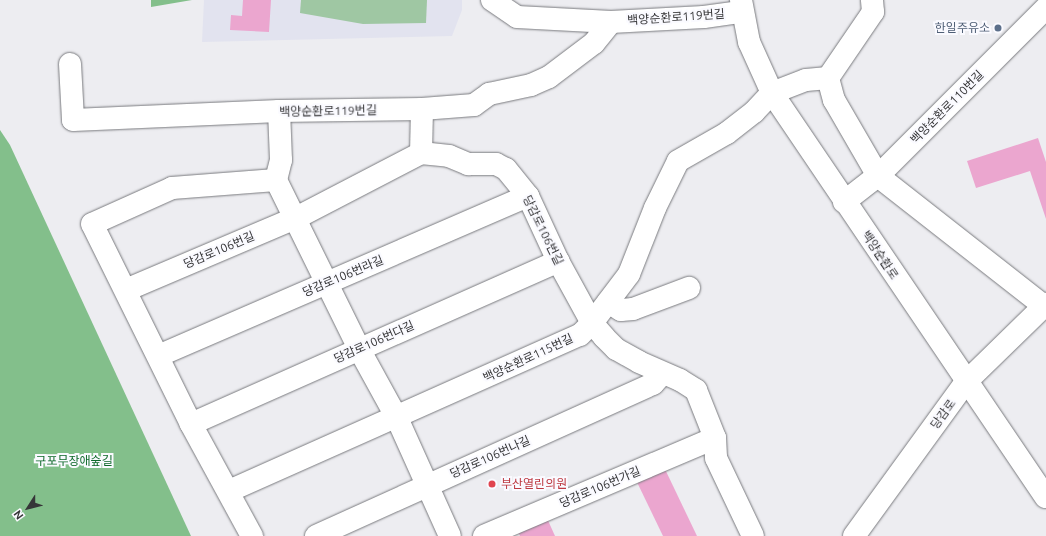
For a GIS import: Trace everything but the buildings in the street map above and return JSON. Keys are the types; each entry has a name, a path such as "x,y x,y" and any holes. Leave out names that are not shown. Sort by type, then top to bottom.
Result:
{"street":[{"name":"백양순환로119번길","path":"492,0 517,17 611,22 704,18 741,6"},
{"path":"872,0 873,12 828,78 834,100 878,176 1045,305"},
{"name":"백양순환로","path":"741,6 756,61 772,93 966,382 1046,497"},
{"name":"백양순환로110번길","path":"844,202 878,176 1046,8"},
{"name":"백양순환로119번길","path":"70,64 73,120 279,112 422,109 474,105 489,94 531,85 549,77 594,43 611,22"},
{"path":"772,93 806,80 828,78"},
{"name":"백양순환로115번길","path":"229,491 397,418 580,335 592,324 629,274 655,208 678,161 727,133 754,112 772,93"},
{"path":"422,109 422,153"},
{"path":"279,112 281,160 276,180 359,348 397,418 450,536"},
{"name":"당감로106번길","path":"126,290 296,218 422,153 449,156 468,164 496,164 506,169 528,196 558,261 592,324 616,349 662,374 680,380 696,390 715,438 716,458 753,536"},
{"path":"252,536 229,491 191,424 92,224 172,188 276,180"},
{"name":"당감로106번라길","path":"158,356 528,196"},
{"name":"당감로106번다길","path":"191,424 359,348 558,261"},
{"path":"608,302 621,310 633,309 689,288"},
{"name":"당감로","path":"854,536 966,382 1045,305"},
{"name":"당감로106번나길","path":"316,536 653,384 662,374"},
{"name":"당감로106번가길","path":"484,536 715,438"}],"shaded area":[{"path":"204,0 462,0 462,10 452,36 202,42"}],"green space":[{"path":"151,0 192,0 151,7"},
{"path":"301,0 427,0 426,23 363,24 300,13"},
{"name":"구포무장애숲길","path":"0,130 10,145 191,536 0,536"}],"place":[{"name":"한일주유소","path":"998,28"},
{"name":"부산열린의원","path":"492,484"}]}
